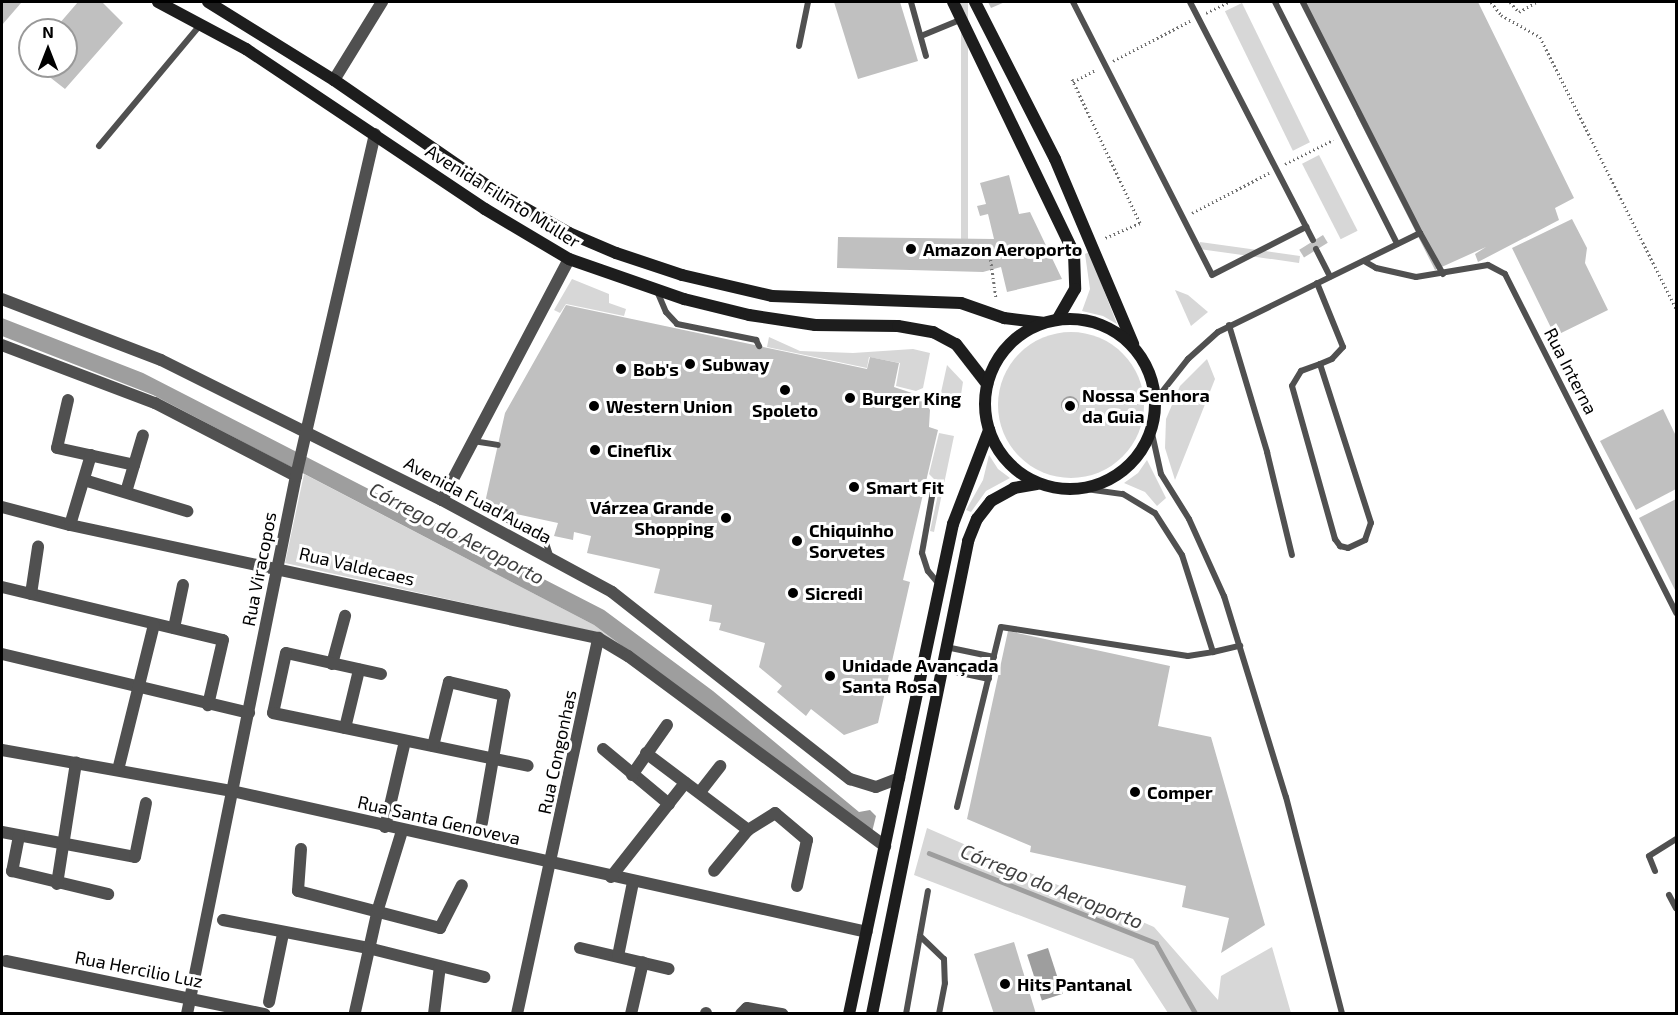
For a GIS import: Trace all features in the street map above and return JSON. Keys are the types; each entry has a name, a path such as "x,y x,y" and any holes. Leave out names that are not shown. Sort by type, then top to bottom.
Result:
{"main road":[{"name":"Avenida Filinto Müller","path":"158,2 246,50 375,134 484,210 569,260 717,309 783,321 907,327 933,332 956,344 987,384"},
{"name":"Avenida Filinto Müller","path":"208,2 334,80 498,193 569,233 638,261 772,296 961,303 1012,320 1043,323"},
{"path":"953,2 1074,253 1075,289 1058,319"},
{"path":"975,2 1055,159 1135,351 1149,375 1154,402 1150,429 1144,446 1126,468 1112,479 1086,489 1064,491 1037,484 1007,462 989,430 985,412 987,384 1009,344 1043,323 1076,317 1115,332 1135,351"},
{"path":"849,1014 952,524 989,430"},
{"path":"872,1014 968,541 977,519 999,495 1037,484"}],"street":[{"path":"334,80 382,2"},
{"name":"Rua Viracopos","path":"187,1014 296,476 375,134"},
{"path":"442,500 569,260"},
{"name":"Avenida Fuad Auada","path":"2,299 161,360 442,500 612,592 850,778 876,787 899,778"},
{"path":"2,345 154,403 296,476"},
{"path":"68,400 57,448 134,465"},
{"path":"126,492 143,435"},
{"path":"70,525 91,455"},
{"path":"84,480 187,511"},
{"name":"Rua Valdecaes","path":"2,507 70,525 278,567 598,638"},
{"path":"31,594 38,548"},
{"path":"174,628 183,585"},
{"path":"2,586 154,625 223,640 208,705"},
{"path":"332,664 345,616"},
{"path":"118,770 154,625"},
{"path":"598,638 628,656 885,846"},
{"name":"Rua Congonhas","path":"517,1014 552,864 598,638"},
{"path":"381,674 286,653 273,712 528,766"},
{"path":"2,654 208,705 249,712"},
{"path":"345,728 359,670"},
{"path":"433,746 449,682 504,695 482,823"},
{"path":"632,775 667,725"},
{"path":"385,827 405,741"},
{"path":"603,749 669,804"},
{"name":"Rua Santa Genoveva","path":"2,750 232,791 402,831 867,932"},
{"path":"646,753 748,830"},
{"path":"57,884 76,762"},
{"path":"700,792 720,766"},
{"path":"611,877 685,783"},
{"path":"2,832 135,856 147,802"},
{"path":"714,871 748,830 775,813 807,840 797,886"},
{"path":"355,1012 378,909 402,831"},
{"path":"19,836 12,871 57,884 108,894"},
{"path":"301,849 298,891 378,909 440,928 462,885"},
{"path":"618,956 633,882"},
{"path":"223,920 283,934 368,948 483,977"},
{"path":"267,1008 283,934"},
{"path":"580,948 669,969"},
{"name":"Rua Hercilio Luz","path":"6,961 190,997 267,1008"},
{"path":"631,1014 643,962"},
{"path":"434,1014 440,966"},
{"path":"741,1014 747,1008 782,1014"}],"lane":[{"path":"799,46 808,2"},
{"path":"911,2 926,56"},
{"path":"1073,2 1212,275 1306,227"},
{"path":"1190,2 1313,240"},
{"path":"1275,2 1397,244"},
{"path":"1303,2 1443,274"},
{"path":"921,36 962,19"},
{"path":"99,146 200,25"},
{"path":"1154,402 1188,358 1229,325 1420,233"},
{"path":"1317,249 1330,277"},
{"name":"Rua Interna","path":"1364,261 1376,268 1416,277 1488,265 1505,274 1677,613"},
{"path":"1317,283 1343,339 1340,353 1301,371 1292,386 1335,539 1340,546 1348,548 1365,540 1371,523 1320,364"},
{"path":"657,290 668,316 677,324 756,340 759,346"},
{"path":"1229,325 1267,452 1292,555"},
{"path":"1150,429 1158,469 1204,548 1240,646 1286,798 1342,1014"},
{"path":"473,441 498,445"},
{"path":"926,483 933,490 922,553 928,572 939,584"},
{"path":"1086,489 1123,494 1155,513 1182,555 1214,652"},
{"path":"506,512 509,521 546,543 551,559"},
{"path":"957,807 1001,627 1188,656 1240,646"},
{"path":"946,647 994,657"},
{"path":"941,669 989,679"},
{"path":"1654,871 1649,856 1677,839"},
{"path":"906,1014 928,891"},
{"path":"1669,895 1677,908"},
{"path":"920,936 944,958 945,983 939,1014"}],"path":[{"path":"1105,238 1140,223 1072,80 1229,2"},
{"path":"1491,2 1501,15 1539,34 1677,309"},
{"path":"1510,2 1519,12 1536,2"},
{"path":"1182,218 1342,135"},
{"path":"984,256 998,253"},
{"path":"990,255 998,300"}],"shaded area":[{"path":"961,2 968,2 968,267 961,267"},
{"path":"1242,3 1310,142 1293,151 1225,11"},
{"path":"1319,155 1358,231 1341,239 1302,164"},
{"path":"1200,242 1300,256 1299,263 1199,249"},
{"path":"1089,252 1117,324 1103,316 1082,311 1090,289 1085,254"},
{"path":"572,279 609,294 609,303 626,309 624,316 566,304 560,313 554,310"},
{"path":"1175,290 1188,295 1208,312 1191,326"},
{"path":"2,318 143,373 604,610 713,691 859,812 870,810 876,816 872,832 594,625 153,395 2,336"},
{"path":"1071,332 1085,333 1099,338 1112,344 1123,353 1132,364 1138,377 1143,391 1143,419 1138,433 1132,446 1123,457 1112,466 1099,472 1085,477 1071,478 1057,477 1043,472 1030,466 1019,457 1010,446 1004,433 999,419 998,405 999,391 1004,377 1010,364 1019,353 1030,344 1043,338 1057,333"},
{"path":"769,337 800,351 853,353 913,349 930,353 923,388 916,391 896,386 900,363 869,357 867,368 767,347"},
{"path":"1207,359 1215,379 1175,480 1165,448 1166,419 1180,386"},
{"path":"947,365 963,382 960,401 940,397"},
{"path":"1066,396 1074,396 1079,401 1077,412 1066,414 1061,409 1061,401"},
{"path":"939,433 954,436 934,532 930,531 940,485 929,474"},
{"path":"989,455 998,469 1010,478 986,491 971,512 966,510 983,480"},
{"path":"1147,460 1166,498 1157,506 1145,492 1124,483 1138,473"},
{"path":"304,474 594,625 872,832 591,631 285,563"},
{"path":"927,828 1154,927 1218,1000 1221,976 1272,947 1291,1013 1168,1013 1133,959 914,875"},
{"path":"1048,948 1063,994 1042,1000 1027,955"}],"building":[{"path":"2,2 21,3 2,25"},
{"path":"78,2 102,2 123,23 78,74 78,18 64,18"},
{"path":"834,2 900,2 918,61 858,79"},
{"path":"988,2 1005,2 991,8"},
{"path":"1305,2 1478,2 1574,198 1555,208 1559,220 1478,262 1475,254 1486,247 1435,270 1356,114 1361,112"},
{"path":"51,78 75,78 65,89"},
{"path":"1009,175 1019,214 1030,212 1062,279 1007,292 1001,267 983,272 837,268 838,237 994,239 988,214 980,216 977,206 986,204 980,183"},
{"path":"1572,219 1587,248 1585,263 1608,310 1555,336 1512,248"},
{"path":"1323,235 1328,243 1304,257 1299,250"},
{"name":"Várzea Grande Shopping","path":"566,305 867,369 870,357 899,363 894,387 921,396 930,410 929,427 938,430 903,580 910,582 878,723 844,735 811,709 806,716 777,692 782,686 759,667 765,643 719,630 721,623 709,621 712,605 654,593 660,569 587,553 591,536 574,532 573,540 554,536 558,523 484,507 505,413"},
{"path":"1663,409 1676,436 1676,489 1636,510 1600,441"},
{"path":"1676,499 1676,592 1639,518"},
{"name":"Comper","path":"1008,631 1170,666 1158,726 1211,737 1265,925 1221,953 1229,918 1182,907 1186,886 1030,852 1031,846 967,819"},
{"name":"Hits Pantanal","path":"1014,942 1036,1014 994,1014 974,954"}],"waterway":[{"name":"Córrego do Aeroporto","path":"929,853 1156,943 1196,1014"}],"place":[{"name":"Amazon Aeroporto","path":"911,249"},
{"name":"Subway","path":"690,364"},
{"name":"Bob's","path":"621,369"},
{"name":"Spoleto","path":"785,390"},
{"name":"Burger King","path":"850,398"},
{"name":"Western Union","path":"594,406"},
{"name":"Nossa Senhora da Guia","path":"1070,406"},
{"name":"Cineflix","path":"595,450"},
{"name":"Smart Fit","path":"854,487"},
{"name":"Várzea Grande Shopping","path":"726,518"},
{"name":"Chiquinho Sorvetes","path":"797,541"},
{"name":"Sicredi","path":"793,593"},
{"name":"Unidade Avançada Santa Rosa","path":"830,676"},
{"name":"Comper","path":"1135,792"},
{"name":"Hits Pantanal","path":"1005,984"}]}
